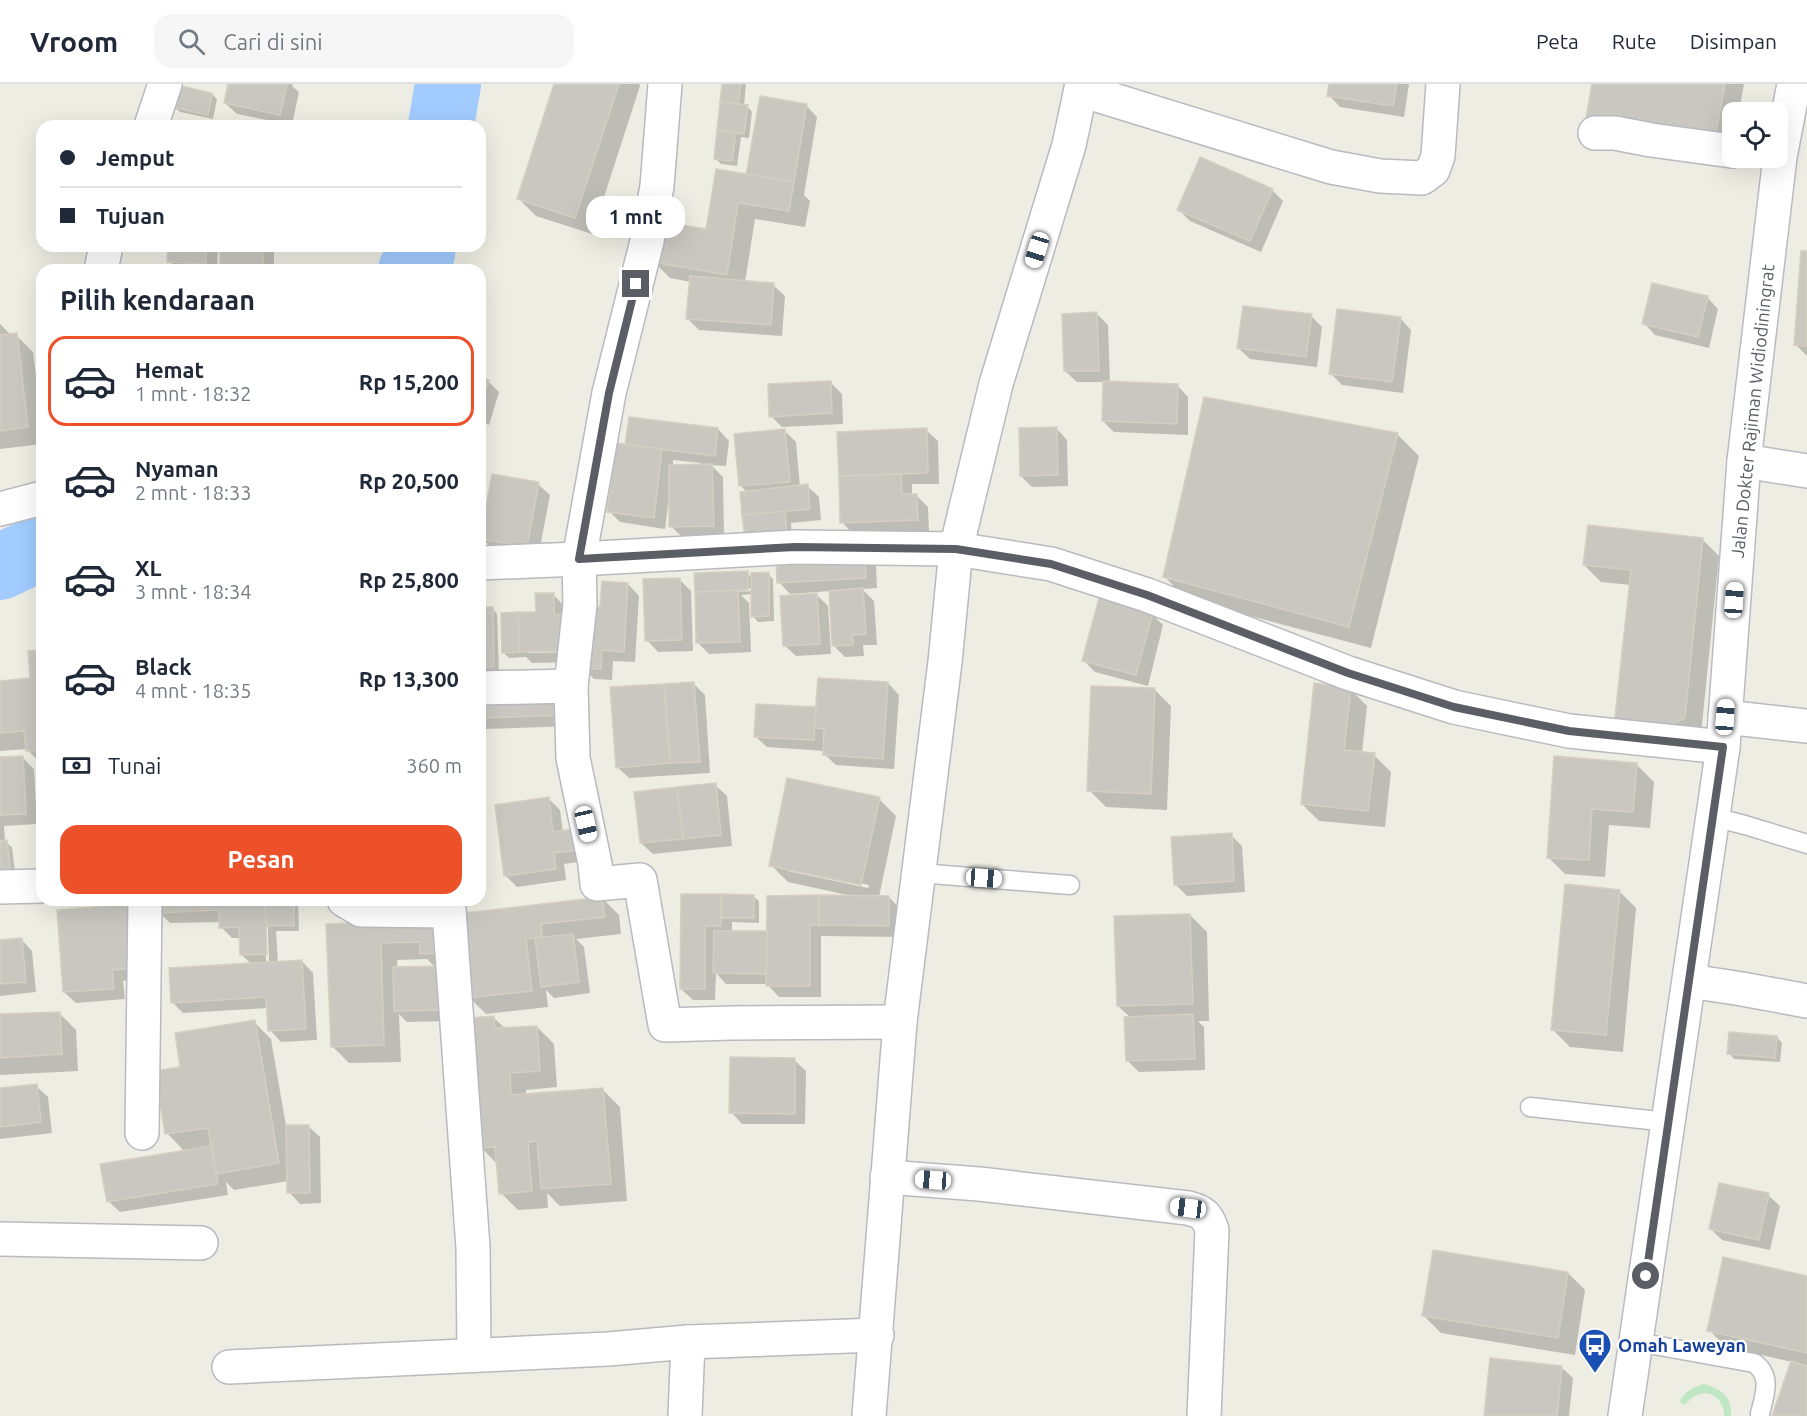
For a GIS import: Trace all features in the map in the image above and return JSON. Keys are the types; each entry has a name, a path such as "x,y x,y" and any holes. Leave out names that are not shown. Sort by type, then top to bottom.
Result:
{"street":[{"path":"153,120 165,84"},
{"path":"665,84 657,186 609,393 579,559 580,603 571,686 573,758 597,884 640,880 665,1025 900,1022"},
{"path":"869,1416 900,1022 945,662 956,549 996,384 1069,146 1081,87 1331,167 1380,176 1422,178 1432,170 1438,156 1443,84"},
{"name":"Jalan Dokter Rajiman Widiodiningrat","path":"1788,113 1794,84"},
{"path":"1595,133 1615,133 1722,150"},
{"name":"Jalan Dokter Rajiman Widiodiningrat","path":"1625,1416 1690,981 1724,732 1744,460 1778,168"},
{"path":"1744,460 1807,471"},
{"path":"0,509 36,500"},
{"path":"486,563 795,547 956,549 1051,564 1147,595 1348,673 1454,707 1569,731 1724,732 1807,726"},
{"path":"486,688 571,686"},
{"path":"0,887 36,886"},
{"path":"142,1133 145,906"},
{"path":"355,906 362,910 449,906 473,1248 474,1355"},
{"path":"1690,981 1742,988 1807,1001"},
{"path":"887,1177 979,1184 1200,1211 1209,1220 1212,1230 1204,1416"},
{"path":"0,1239 201,1243"},
{"path":"229,1367 608,1349 688,1342 876,1335"},
{"path":"685,1416 688,1342"}],"lane":[{"path":"1713,818 1807,844"},
{"path":"919,873 1070,885"},
{"path":"1530,1107 1668,1122"},
{"path":"1637,1342 1754,1363 1760,1367 1766,1380 1760,1414"}],"green space":[{"path":"1704,1384 1716,1388 1725,1395 1730,1404 1731,1416 1724,1416 1722,1405 1711,1394 1701,1394 1685,1405 1681,1403 1680,1400 1688,1391"}],"building":[{"path":"228,84 287,84 280,115 224,103"},
{"path":"554,84 619,84 575,218 517,199"},
{"path":"722,84 741,84 738,104 720,102"},
{"path":"1329,84 1397,84 1393,106 1327,96"},
{"path":"1592,84 1725,84 1713,147 1585,123"},
{"path":"177,85 212,93 208,115 173,107"},
{"path":"760,96 807,104 794,182 746,175"},
{"path":"720,102 748,105 744,134 717,130"},
{"path":"717,130 736,132 732,161 714,159"},
{"path":"1200,157 1273,189 1250,241 1177,210"},
{"path":"716,169 794,182 789,211 738,203 727,275 652,262 659,221 706,229"},
{"path":"1801,251 1807,251 1807,346 1794,345"},
{"path":"168,252 206,252 206,264 167,262"},
{"path":"220,252 263,252 263,264 220,264"},
{"path":"690,276 774,283 771,325 686,319"},
{"path":"1652,283 1708,296 1698,337 1642,324"},
{"path":"1243,306 1312,314 1306,357 1237,348"},
{"path":"1337,309 1401,317 1392,382 1329,374"},
{"path":"1097,312 1099,371 1064,371 1062,314"},
{"path":"17,333 28,427 0,431 0,335"},
{"path":"831,381 832,413 769,417 768,384"},
{"path":"1103,381 1178,384 1177,424 1102,421"},
{"path":"1204,397 1398,433 1349,627 1163,577"},
{"path":"629,417 718,428 715,456 625,445"},
{"path":"1057,427 1058,475 1020,476 1019,428"},
{"path":"927,428 928,473 839,476 837,432"},
{"path":"785,429 790,482 739,486 734,434"},
{"path":"616,443 662,449 654,518 607,512"},
{"path":"712,464 714,526 669,527 669,465"},
{"path":"492,474 539,482 527,547 486,540 486,506"},
{"path":"901,474 902,494 917,494 918,520 840,523 839,476"},
{"path":"808,484 810,509 742,515 740,492"},
{"path":"785,511 787,534 745,538 742,515"},
{"path":"1588,525 1703,538 1685,718 1659,731 1614,726 1631,570 1583,565"},
{"path":"865,553 866,578 777,583 776,559"},
{"path":"748,571 748,590 695,592 694,573"},
{"path":"769,572 769,616 751,617 751,573"},
{"path":"680,578 682,640 645,641 643,579"},
{"path":"602,581 628,583 624,652 602,650 601,669 581,668 584,606 600,607"},
{"path":"863,588 866,634 852,635 853,645 832,646 829,591"},
{"path":"738,590 740,642 696,643 695,592"},
{"path":"535,593 554,593 554,615 564,614 565,651 519,652 518,612 536,612"},
{"path":"817,593 820,644 783,646 780,596"},
{"path":"1099,598 1153,612 1136,675 1082,661"},
{"path":"486,607 493,607 494,667 486,667"},
{"path":"518,612 519,652 502,653 501,613"},
{"path":"36,650 36,750 26,751 24,731 0,733 0,681 30,678 28,651"},
{"path":"818,678 888,682 883,759 823,755 824,729 814,728"},
{"path":"694,682 700,762 670,763 664,684"},
{"path":"1314,683 1351,687 1344,750 1375,753 1368,811 1301,804"},
{"path":"664,684 670,763 616,768 610,687"},
{"path":"1091,686 1155,688 1151,794 1087,791"},
{"path":"563,691 564,715 486,718 486,694"},
{"path":"756,704 816,707 814,740 754,737"},
{"path":"23,756 26,814 0,815 0,757"},
{"path":"1554,756 1637,763 1633,812 1592,809 1589,860 1547,858"},
{"path":"787,778 880,797 861,885 769,866"},
{"path":"716,783 721,835 683,839 677,787"},
{"path":"677,787 683,839 640,843 634,792"},
{"path":"549,797 553,832 572,829 575,850 554,853 556,869 504,876 495,805"},
{"path":"1232,833 1234,881 1174,885 1171,837"},
{"path":"7,840 11,876 0,878 0,841"},
{"path":"1565,884 1620,890 1606,1035 1551,1030"},
{"path":"681,894 721,894 721,926 705,926 705,989 680,989"},
{"path":"721,894 754,895 754,918 721,918"},
{"path":"819,895 819,925 810,925 810,986 766,986 767,896"},
{"path":"819,895 889,896 889,926 819,925"},
{"path":"602,897 605,917 541,924 542,937 526,939 532,991 467,998 457,914"},
{"path":"130,906 135,968 112,970 114,989 63,992 57,910"},
{"path":"157,906 265,906 267,954 240,955 239,927 219,928 219,910 157,913"},
{"path":"265,906 294,906 294,926 266,926"},
{"path":"1190,914 1193,1004 1117,1006 1114,916"},
{"path":"437,920 438,953 420,954 420,942 381,943 384,1045 331,1047 326,924"},
{"path":"714,931 767,931 766,974 713,973"},
{"path":"573,934 579,982 541,987 535,938"},
{"path":"22,938 26,982 0,984 0,940"},
{"path":"302,960 306,1029 268,1031 266,997 171,1003 169,968"},
{"path":"437,966 438,1010 394,1011 393,967"},
{"path":"60,1012 62,1054 0,1058 0,1014"},
{"path":"1193,1014 1195,1059 1126,1061 1124,1017"},
{"path":"494,1016 495,1028 537,1026 540,1071 510,1073 511,1095 603,1088 611,1184 541,1189 537,1141 528,1142 532,1191 499,1194 495,1147 479,1148 470,1018"},
{"path":"255,1020 279,1163 216,1174 208,1128 165,1134 155,1071 180,1067 175,1033"},
{"path":"1729,1032 1777,1036 1775,1058 1727,1054"},
{"path":"730,1057 795,1058 795,1114 729,1113"},
{"path":"37,1084 41,1122 0,1127 0,1088"},
{"path":"286,1125 309,1125 310,1193 287,1193"},
{"path":"211,1146 218,1184 107,1202 100,1164"},
{"path":"1719,1183 1769,1193 1759,1240 1709,1229"},
{"path":"1433,1250 1568,1272 1558,1338 1422,1316"},
{"path":"1723,1257 1807,1276 1807,1353 1707,1331"},
{"path":"1490,1358 1562,1366 1557,1416 1484,1416"},
{"path":"1791,1361 1807,1366 1807,1416 1772,1416"}],"waterway":[{"path":"442,120 448,84"},
{"path":"415,264 422,252"},
{"path":"0,567 36,550"}],"place":[{"name":"Omah Laweyan","path":"1595,1374"}],"route":[{"path":"636,284 609,393 579,559 795,547 956,549 1051,564 1147,595 1348,673 1454,707 1569,731 1723,747 1646,1276"}]}
